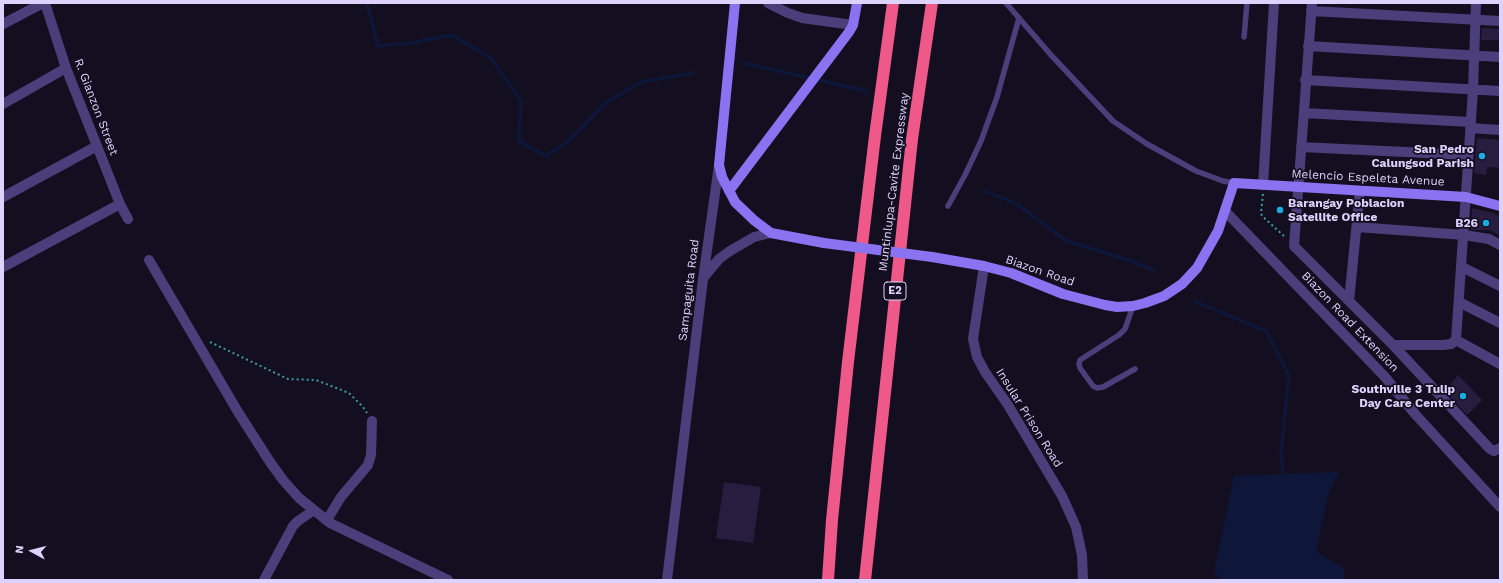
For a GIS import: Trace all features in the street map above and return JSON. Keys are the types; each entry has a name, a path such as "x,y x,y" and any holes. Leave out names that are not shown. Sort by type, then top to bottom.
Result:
{"highway":[{"name":"Muntinlupa-Cavite Expressway","path":"828,580 848,362 875,136 894,3"},
{"name":"Muntinlupa-Cavite Expressway","path":"865,580 912,139 932,3"}],"street":[{"path":"3,24 44,3"},
{"name":"R. Gianzon Street","path":"44,3 66,68 96,146 120,204 128,219"},
{"name":"Sampaguita Road","path":"667,580 703,279 719,165 735,3"},
{"path":"768,3 802,18 853,25"},
{"path":"729,191 837,49 853,25 857,3"},
{"path":"1263,185 1274,3"},
{"path":"1393,345 1443,345 1452,344 1456,340 1473,90 1476,3"},
{"path":"1500,21 1312,7 1305,80 1294,246 1393,345 1490,449 1494,451 1500,448"},
{"path":"1308,46 1500,57"},
{"path":"3,104 66,68"},
{"path":"1305,80 1500,91"},
{"path":"1304,113 1470,125 1500,130"},
{"path":"3,197 96,146"},
{"path":"1301,147 1468,155"},
{"name":"Biazon Road","path":"719,165 722,177 735,202 755,221 771,233 824,243 932,257 984,266 1011,273 1063,294 1117,307 1133,306 1145,303 1164,296 1182,284 1197,268 1218,231 1234,183"},
{"name":"Melencio Espeleta Avenue","path":"1234,183 1466,197 1500,206"},
{"path":"1349,300 1360,191"},
{"path":"3,267 120,204"},
{"name":"Biazon Road Extension","path":"1225,211 1364,354 1415,414 1500,507"},
{"path":"1357,227 1464,235 1489,239 1500,245"},
{"name":"Biazon Road","path":"703,279 719,259 730,251 754,238 771,233"},
{"path":"149,260 193,334 223,390 270,462 299,498 327,520 448,580"},
{"name":"Insular Prison Road","path":"984,266 973,339 977,357 984,372 1008,405 1062,496 1076,527 1082,555 1083,580"},
{"path":"1462,267 1500,286"},
{"path":"1459,302 1500,323"},
{"path":"1456,340 1500,364"},
{"path":"327,520 341,497 368,465 371,455 372,421"},
{"path":"264,580 293,526 298,520 314,510"}],"lane":[{"path":"1006,3 1050,55 1113,121 1147,144 1196,171 1210,177 1234,183"},
{"path":"1244,37 1247,3"},
{"path":"948,206 965,175 986,127 997,97 1020,18"},
{"path":"1133,306 1126,329 1080,360 1079,364 1080,368 1097,388 1103,387 1136,368"}],"path":[{"path":"1263,185 1262,216 1294,246"},
{"path":"193,334 288,379 316,380 349,393 363,406 372,421"}],"water":[{"path":"1339,472 1328,495 1316,552 1344,568 1344,580 1221,580 1214,572 1234,476"}],"building":[{"path":"1482,28 1500,29 1500,40 1481,40"},
{"path":"1477,138 1500,140 1500,168 1487,167 1486,175 1474,173"},
{"name":"B26","path":"1472,208 1493,213 1500,217 1500,235 1490,230 1471,230"},
{"name":"Southville 3 Tulip Day Care Center","path":"1458,375 1482,400 1467,415 1445,391"},
{"path":"724,482 761,487 753,543 716,538"}],"waterway":[{"path":"367,3 378,46 411,43 452,35 491,58 521,101 519,141 546,156 571,139 604,104 641,82 693,73"},
{"path":"744,63 866,91"},
{"path":"985,191 1015,203 1065,240 1154,270"},
{"path":"1196,302 1266,331 1289,375 1281,453 1283,474"}],"place":[{"name":"San Pedro Calungsod Parish","path":"1482,156"},
{"name":"Barangay Poblacion Satellite Office","path":"1280,210"},
{"name":"B26","path":"1486,223"},
{"name":"Southville 3 Tulip Day Care Center","path":"1463,396"}]}
